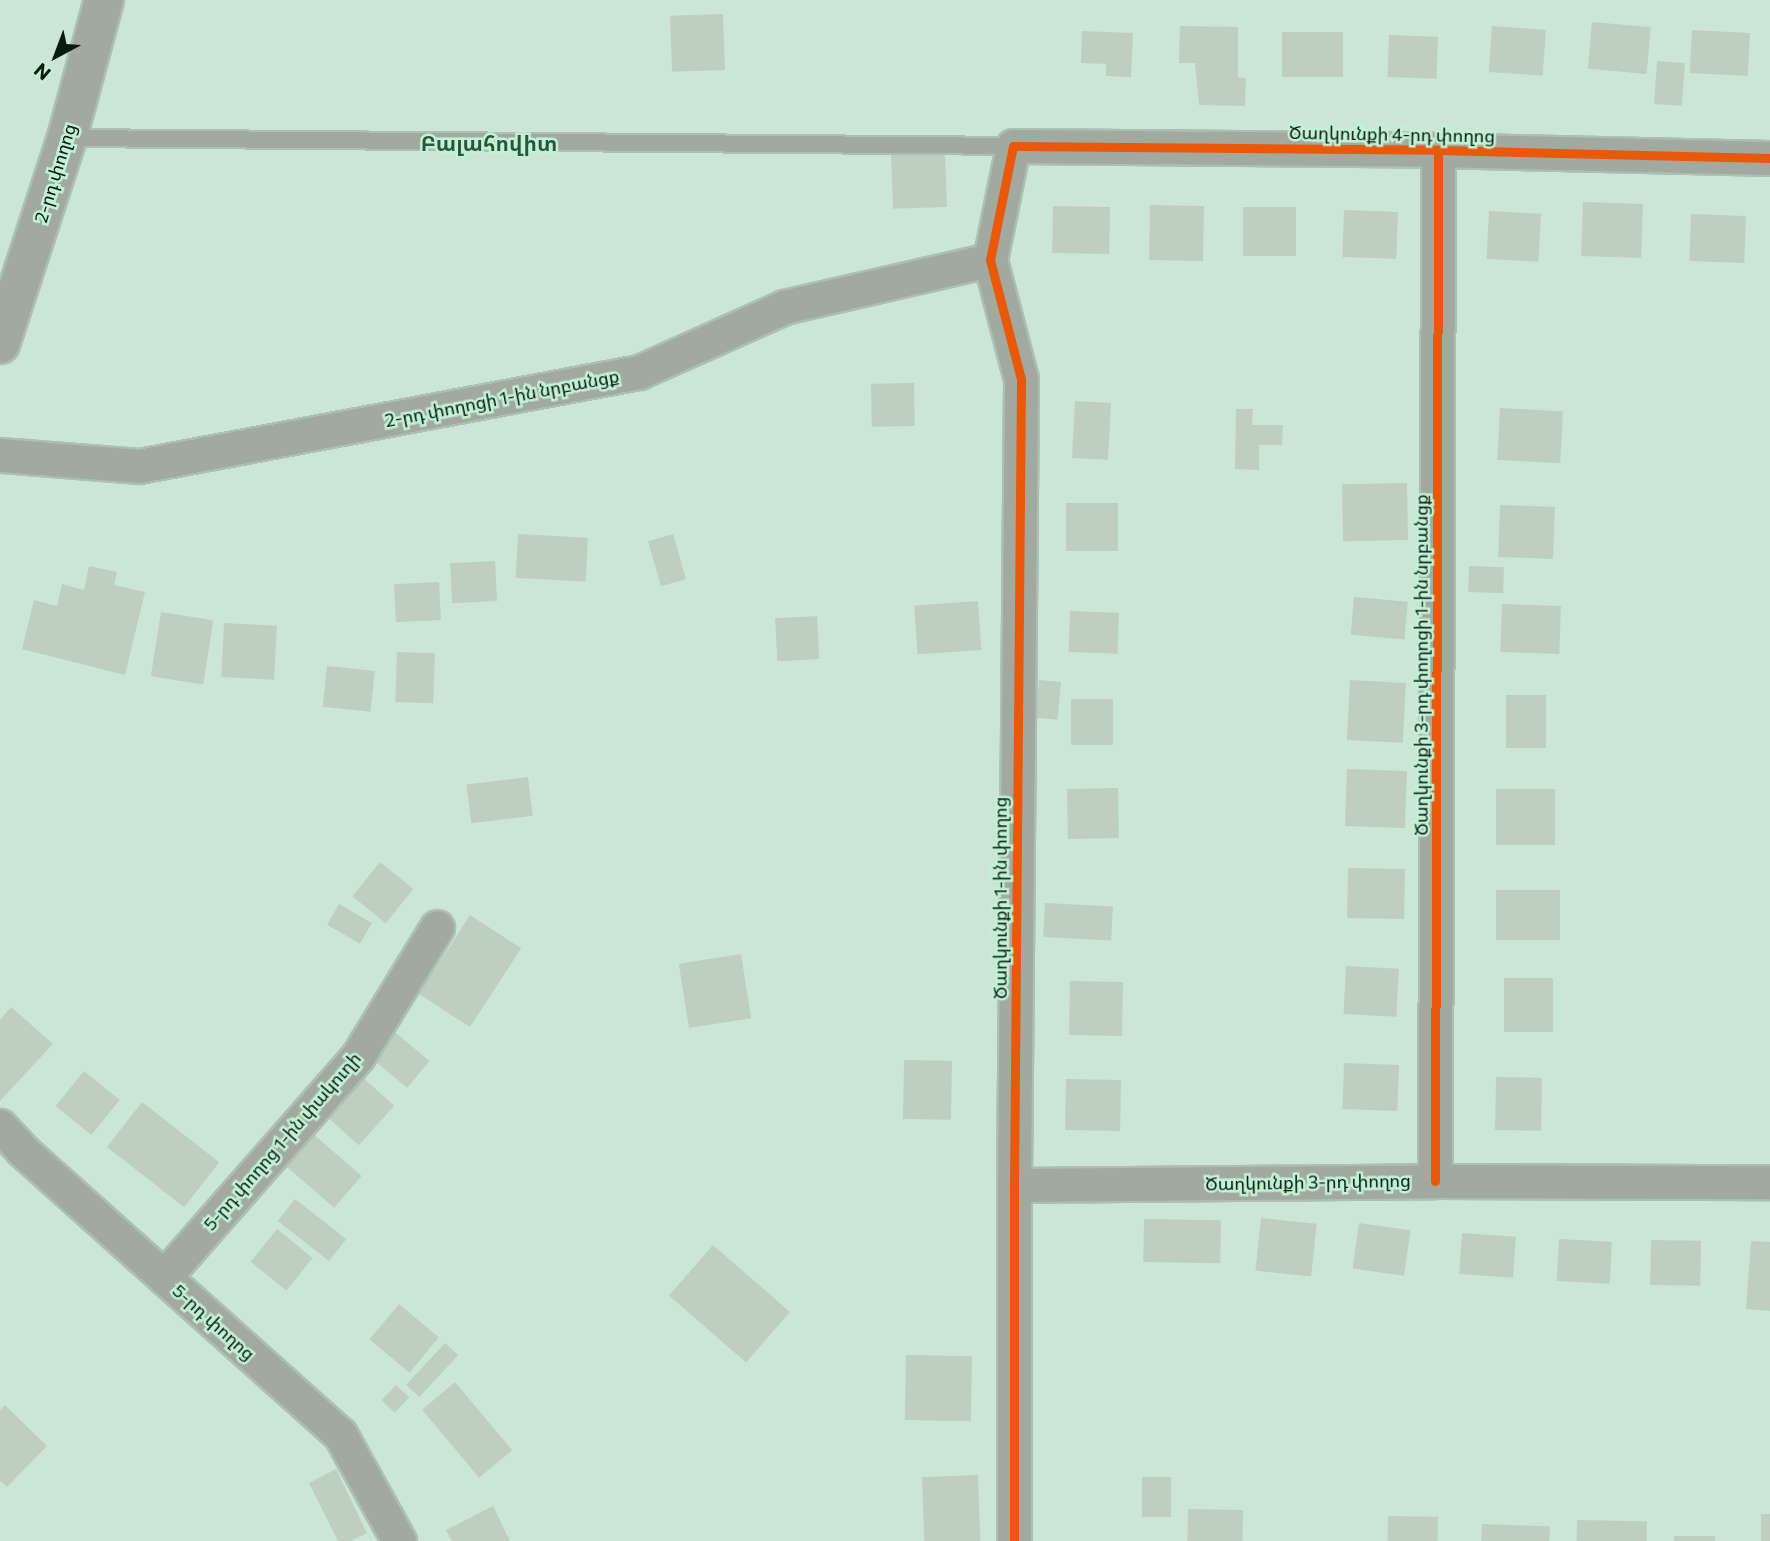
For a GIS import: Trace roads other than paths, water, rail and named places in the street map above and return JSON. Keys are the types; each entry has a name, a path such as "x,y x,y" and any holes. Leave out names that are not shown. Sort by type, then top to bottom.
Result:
{"street":[{"name":"2-րդ փողոց","path":"0,344 67,138 104,0"},
{"name":"Ծաղկունքի 4-րդ փողոց","path":"1013,146 1438,150 1770,158"},
{"path":"990,260 1013,146"},
{"name":"Ծաղկունքի 3-րդ փողոցի 1-ին նրբանցք","path":"1435,1181 1438,150"},
{"name":"2-րդ փողոցի 1-ին նրբանցք","path":"0,455 139,466 639,372 784,307 990,260"},
{"name":"Ծաղկունքի 1-ին փողոց","path":"990,260 1021,379 1014,1185 1014,1541"},
{"name":"5-րդ փողոց 1-ին փակուղի","path":"164,1277 358,1056 437,928"},
{"name":"5-րդ փողոց","path":"0,1126 22,1150 340,1434 399,1541"},
{"name":"Ծաղկունքի 3-րդ փողոց","path":"1014,1185 1435,1181 1770,1182"}],"lane":[{"path":"67,138 1013,146"}],"district":[{"name":"Բալահովիտ","path":"489,143"}]}
